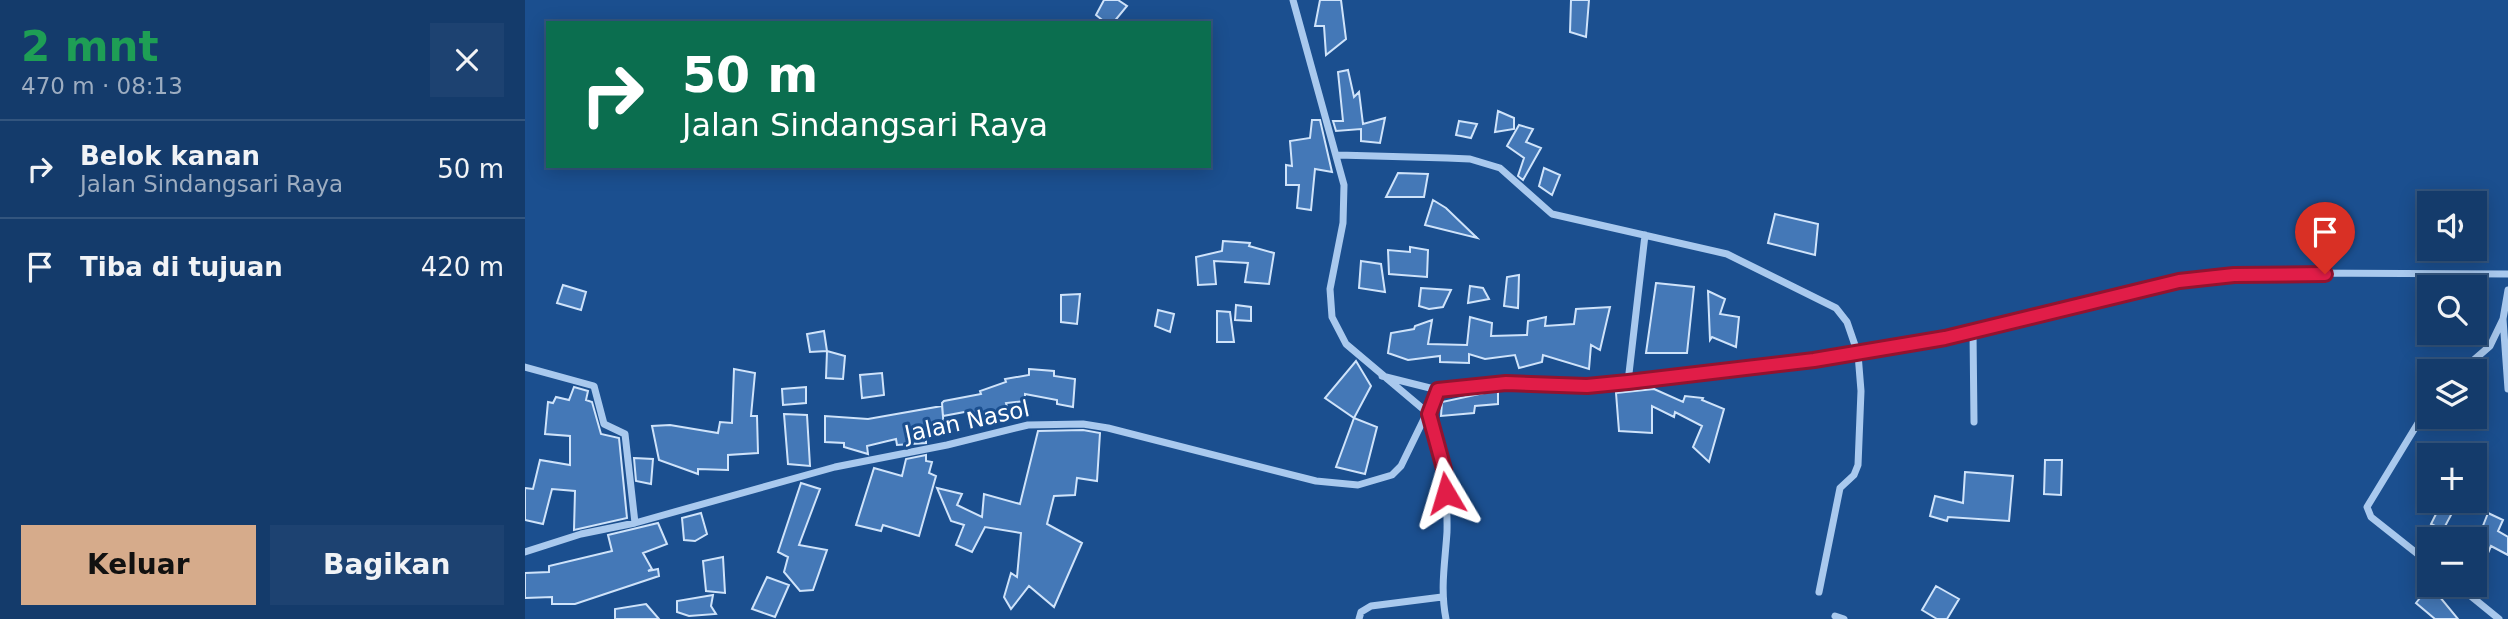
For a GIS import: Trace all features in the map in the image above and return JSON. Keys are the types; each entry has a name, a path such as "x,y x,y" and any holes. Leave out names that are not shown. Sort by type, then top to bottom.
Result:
{"street":[{"path":"1293,0 1344,184 1343,223 1330,289 1332,317 1346,344 1429,414 1444,469 1447,532 1442,597 1446,619"},
{"path":"1338,155 1470,159 1500,168 1552,214 1743,260 1836,308 1847,322 1857,354 1861,391 1858,465 1854,475 1840,488 1819,592"},
{"path":"1628,382 1645,235"},
{"path":"1382,376 1438,390 1506,383 1587,386 1857,354 1973,332 2179,281 2234,275 2508,275"},
{"path":"2508,290 2503,318 2508,389"},
{"path":"2475,359 2490,346 2503,318"},
{"path":"1973,332 1974,422"},
{"path":"525,368 594,386 604,424 625,434 635,523"},
{"name":"Jalan Nasol","path":"525,552 581,534 635,523 835,467 936,448 1028,425 1056,423 1108,428 1268,471 1316,481 1358,485 1392,475 1429,414 1438,390"},
{"path":"2417,425 2367,507 2371,517 2417,554"},
{"path":"1359,619 1361,612 1371,606 1442,597"},
{"path":"2472,597 2499,619"},
{"path":"1835,616 1844,619"}],"building":[{"path":"1104,0 1118,0 1127,6 1115,21 1104,21 1096,15"},
{"path":"1320,0 1341,0 1346,39 1326,55 1324,26 1315,26"},
{"path":"1571,0 1589,0 1586,37 1570,32"},
{"path":"1348,70 1354,97 1359,92 1363,124 1385,118 1380,143 1361,141 1361,129 1336,131 1333,121 1343,121 1338,72"},
{"path":"1498,111 1514,118 1514,129 1495,132"},
{"path":"1312,120 1320,120 1332,172 1315,169 1311,210 1297,208 1299,185 1286,185 1286,165 1292,166 1290,141 1310,138"},
{"path":"1459,121 1477,124 1471,138 1456,135"},
{"path":"1519,125 1533,129 1526,142 1541,148 1523,180 1518,176 1524,158 1507,146"},
{"path":"1544,168 1560,175 1552,195 1539,186"},
{"path":"1398,173 1428,174 1424,197 1386,197"},
{"path":"1433,200 1446,208 1477,238 1425,225"},
{"path":"1775,214 1818,224 1815,255 1768,243"},
{"path":"1223,241 1250,243 1249,246 1274,253 1269,284 1245,282 1248,263 1214,261 1216,284 1198,285 1196,257 1222,251"},
{"path":"1410,247 1428,250 1427,277 1389,274 1388,250 1410,252"},
{"path":"1361,261 1381,264 1385,292 1359,288"},
{"path":"1519,275 1518,308 1504,306 1507,277"},
{"path":"1656,283 1694,287 1687,353 1646,353"},
{"path":"563,285 586,292 581,310 557,303"},
{"path":"1470,286 1483,288 1489,299 1468,303"},
{"path":"1421,288 1451,290 1443,307 1429,309 1419,306"},
{"path":"1708,291 1725,299 1720,314 1739,317 1736,347 1712,337 1710,340"},
{"path":"1080,294 1077,324 1061,322 1061,295"},
{"path":"1236,305 1251,307 1251,321 1235,320"},
{"path":"1610,307 1600,350 1591,345 1589,369 1543,355 1542,362 1519,368 1515,355 1485,359 1469,354 1469,363 1440,362 1440,356 1408,360 1388,353 1391,333 1414,329 1415,326 1432,320 1428,344 1467,345 1470,317 1492,323 1491,336 1527,335 1528,321 1546,317 1545,326 1574,324 1576,309"},
{"path":"1158,310 1174,314 1170,332 1155,326"},
{"path":"1217,311 1230,312 1234,342 1217,342"},
{"path":"824,331 827,351 810,352 807,334"},
{"path":"827,351 845,356 843,379 826,378"},
{"path":"1356,361 1371,386 1354,418 1325,398"},
{"path":"734,369 755,373 751,416 757,416 758,453 728,455 728,470 698,469 698,474 659,460 652,426 670,425 718,433 720,422 732,423"},
{"path":"1029,369 1054,371 1054,376 1075,379 1073,407 1057,404 1057,400 1025,394 1025,401 1006,403 1008,410 984,415 984,418 970,421 970,411 943,416 944,401 981,394 980,391 1006,382 1005,379 1029,375"},
{"path":"882,373 884,395 862,398 860,375"},
{"path":"574,387 588,391 586,400 592,402 601,434 619,438 627,518 574,530 575,491 552,489 543,524 525,520 525,488 533,489 540,460 570,465 570,436 545,434 548,402 553,403 556,397 569,400"},
{"path":"806,387 806,403 783,405 782,389"},
{"path":"1654,389 1683,402 1685,396 1703,398 1702,400 1724,409 1709,462 1693,447 1702,426 1675,412 1674,417 1652,406 1652,433 1619,431 1616,393"},
{"path":"1498,390 1498,404 1475,406 1474,413 1441,416 1442,402"},
{"path":"942,406 944,428 926,436 926,443 897,445 896,439 867,446 868,454 844,447 844,443 825,442 825,416 868,419"},
{"path":"784,414 807,415 810,466 788,464"},
{"path":"1354,418 1377,427 1365,474 1336,467"},
{"path":"1083,430 1100,433 1097,481 1077,478 1075,495 1054,496 1047,524 1082,543 1054,607 1029,586 1011,609 1004,597 1011,573 1017,577 1021,533 985,527 972,552 956,545 964,525 951,521 937,488 962,494 957,505 982,517 984,494 1020,504 1038,431"},
{"path":"926,455 926,461 932,462 929,473 936,476 919,536 883,525 881,531 856,525 874,468 902,476 906,459"},
{"path":"634,458 653,459 651,484 636,481"},
{"path":"2045,460 2062,460 2061,495 2044,494"},
{"path":"1965,472 2013,476 2009,521 1948,517 1947,521 1930,516 1935,496 1963,503"},
{"path":"801,483 820,489 799,545 827,550 813,590 800,591 784,572 788,557 778,552"},
{"path":"701,513 707,534 695,541 684,540 682,518"},
{"path":"2436,513 2452,513 2445,527 2431,524"},
{"path":"2488,513 2503,520 2498,531 2508,537 2508,555 2491,546 2487,552 2487,527 2482,527"},
{"path":"658,523 667,544 643,553 652,569 648,571 658,569 659,576 575,604 552,604 552,597 525,598 525,573 549,572 549,566 612,551 608,535"},
{"path":"723,557 725,593 706,591 703,561"},
{"path":"767,577 789,585 775,617 752,609"},
{"path":"1936,586 1959,599 1947,619 1937,619 1922,610"},
{"path":"713,595 711,606 716,614 689,616 677,612 677,601"},
{"path":"2421,597 2440,597 2458,619 2435,619 2416,603"},
{"path":"646,604 659,619 615,619 615,609"}],"route":[{"path":"1446,493 1444,469 1429,414 1438,390 1506,383 1587,386 1814,360 1973,332 2179,281 2234,275 2325,274"}]}
